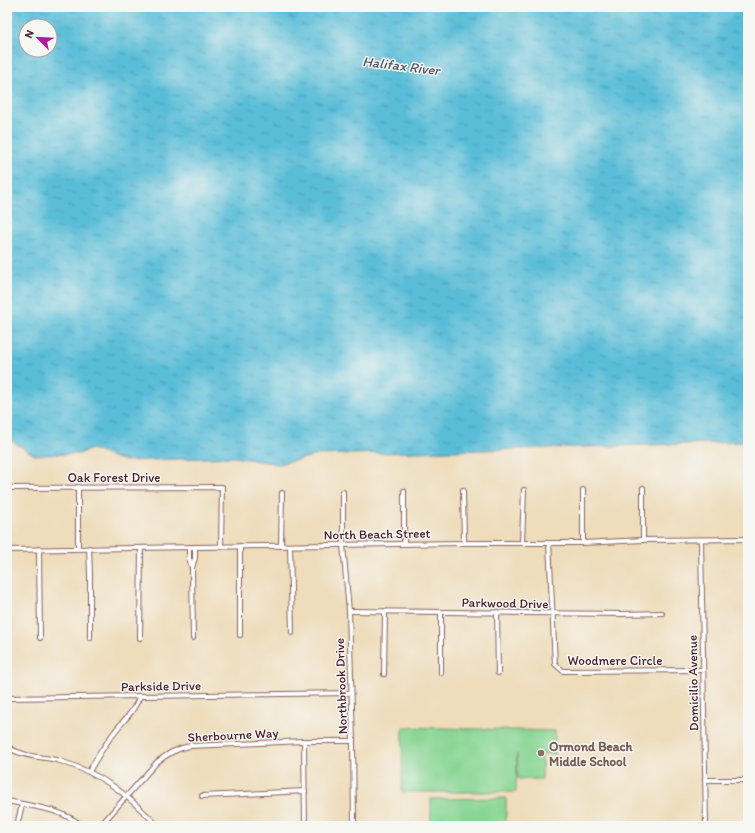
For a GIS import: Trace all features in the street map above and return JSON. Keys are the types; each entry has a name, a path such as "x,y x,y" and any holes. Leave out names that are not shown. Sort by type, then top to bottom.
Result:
{"street":[{"name":"Oak Forest Drive","path":"7,488 222,487 222,547"},
{"path":"78,488 78,548"},
{"path":"643,488 643,540"},
{"path":"463,490 464,543"},
{"path":"522,543 524,490"},
{"path":"583,490 583,544"},
{"path":"404,491 404,544"},
{"name":"Northbrook Drive","path":"343,492 343,545 349,611 354,826"},
{"path":"281,546 282,493"},
{"name":"North Beach Street","path":"7,550 464,543 583,544 643,540 748,540"},
{"name":"Domicilio Avenue","path":"701,540 706,826"},
{"name":"Woodmere Circle","path":"549,543 555,664 563,671 703,670"},
{"path":"240,546 240,636"},
{"path":"290,546 292,633"},
{"path":"189,547 189,558 192,568 193,638"},
{"path":"192,568 196,547"},
{"path":"89,548 91,588 90,638"},
{"path":"140,638 141,548"},
{"path":"39,549 40,638"},
{"name":"Parkwood Drive","path":"349,611 623,614 662,613"},
{"path":"384,674 385,611"},
{"path":"441,612 441,673"},
{"path":"497,612 498,673"},
{"name":"Parkside Drive","path":"7,698 351,693"},
{"path":"89,772 107,742 135,708 140,696"},
{"name":"Sherbourne Way","path":"100,826 157,762 168,753 182,747 353,741"},
{"path":"304,742 305,826"},
{"path":"7,746 21,754 54,759 78,766 110,783 127,796 158,826"},
{"path":"706,780 748,780"},
{"path":"202,796 305,791"},
{"path":"7,801 52,809 74,819 83,826"},
{"path":"17,826 22,804"}],"green space":[{"path":"403,727 555,731 555,754 542,754 542,779 518,779 517,754 516,792 402,792"},
{"path":"506,798 506,826 431,826 431,799"}],"water":[{"name":"Halifax River","path":"7,7 748,7 748,442 318,455 279,464 234,457 124,461 91,449 79,454 34,455 7,438"}],"place":[{"name":"Ormond Beach Middle School","path":"541,753"}]}
